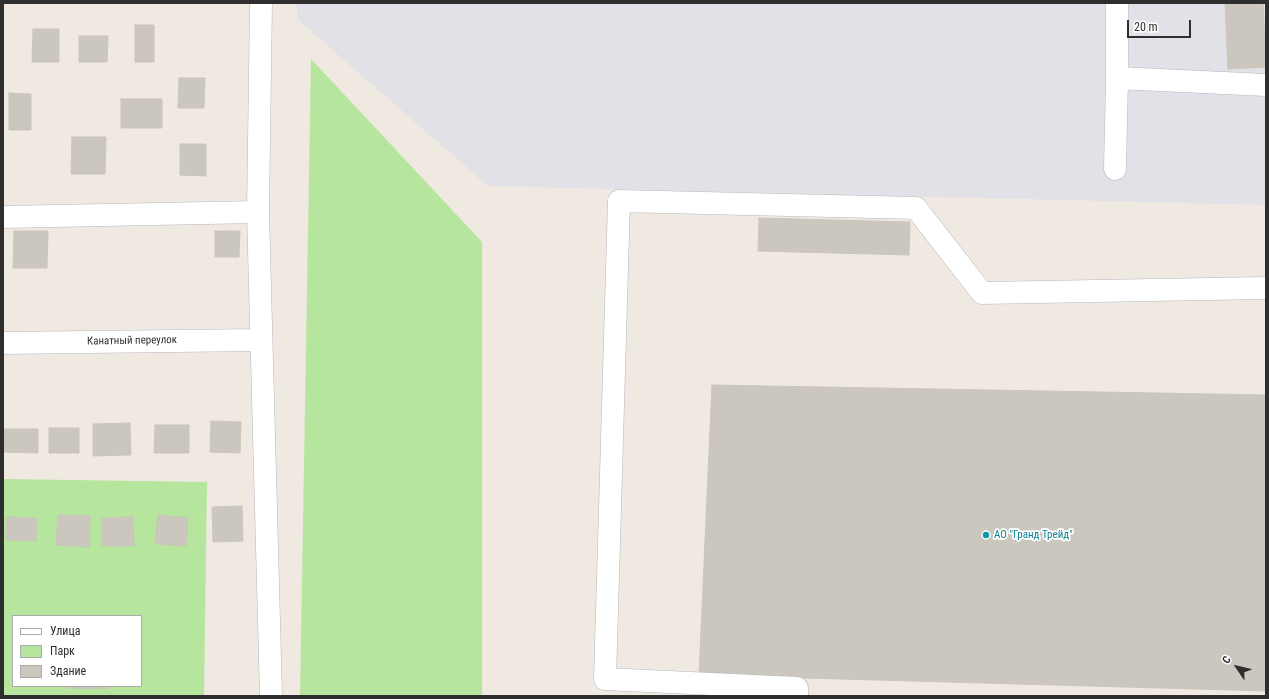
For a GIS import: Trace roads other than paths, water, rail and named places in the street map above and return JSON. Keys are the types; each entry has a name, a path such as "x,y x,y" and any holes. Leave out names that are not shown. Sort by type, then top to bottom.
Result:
{"street":[{"path":"261,3 258,212 271,696"},
{"path":"1115,169 1117,3"},
{"path":"1117,78 1266,85"},
{"path":"797,696 797,688 605,679 619,201 916,208 982,293 1266,288"},
{"path":"3,217 258,212"},
{"name":"Канатный переулок","path":"3,343 261,340"}],"place":[{"name":"АО \"Гранд Трейд\"","path":"986,535"}]}
